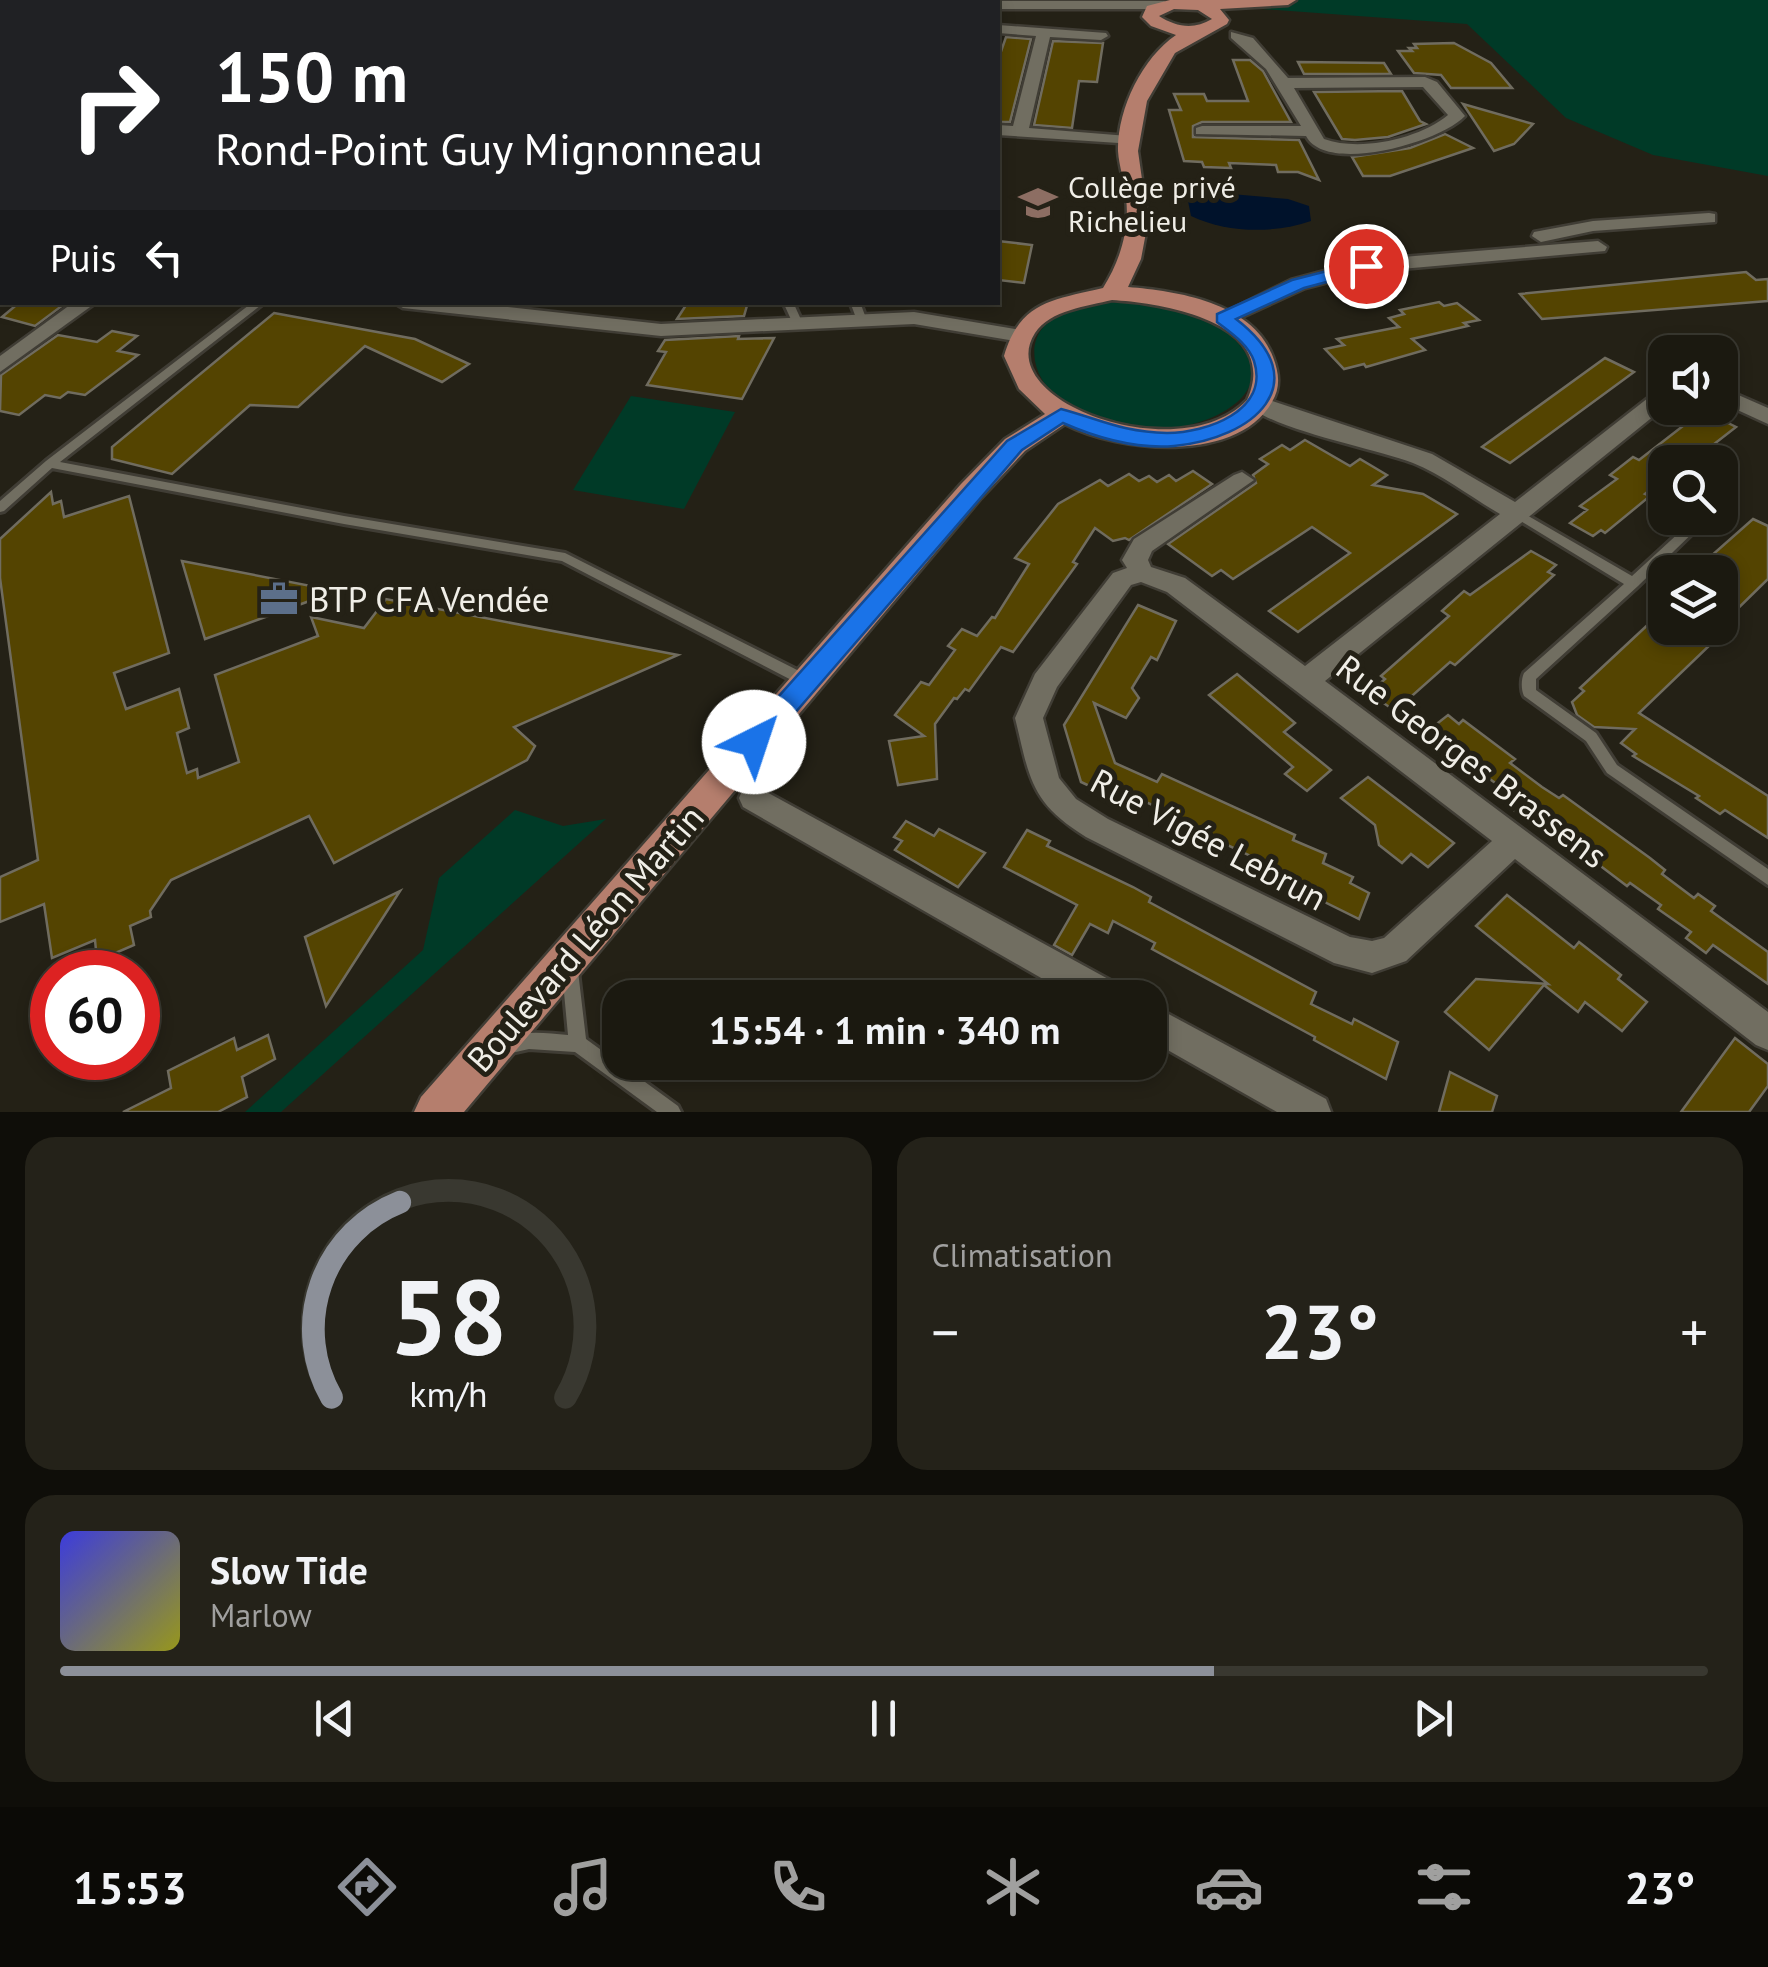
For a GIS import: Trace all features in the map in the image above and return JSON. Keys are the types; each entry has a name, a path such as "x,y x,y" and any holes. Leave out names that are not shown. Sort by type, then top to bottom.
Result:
{"main road":[{"path":"1158,14 1196,5 1288,0"},
{"path":"1175,298 1112,292 1054,306 1034,319 1020,336 1016,356 1021,376 1037,397 1061,415 1095,430 1133,438 1173,440 1224,428 1258,404 1267,382 1263,359 1248,337 1224,318 1175,298 1155,283 1134,247 1123,200 1128,140 1138,97 1167,48 1211,25 1222,11 1247,1"},
{"path":"1196,5 1211,25"},
{"path":"1158,14 1211,25"},
{"path":"1158,14 1167,48"},
{"path":"1112,292 1134,247"},
{"name":"Boulevard Léon Martin","path":"436,1112 806,681 1015,445 1061,415"}],"street":[{"path":"1000,5 1116,4 1158,14"},
{"path":"1211,25 1253,42 1271,71 1287,83 1324,147 1358,150 1444,126 1457,116 1432,84 1425,82 1287,83"},
{"path":"1000,29 1102,36"},
{"path":"1020,132 1044,32"},
{"path":"1000,130 1128,140"},
{"path":"1202,131 1312,131"},
{"path":"1530,237 1592,226 1709,218"},
{"path":"1224,318 1298,284 1366,266 1594,247 1572,232"},
{"path":"0,366 83,305"},
{"path":"431,305 660,330 859,312 1020,336"},
{"path":"1738,403 1768,417"},
{"path":"1258,404 1283,416 1424,459 1518,514"},
{"name":"Rue Georges Brassens","path":"1648,410 1306,681 1768,1033"},
{"path":"1242,480 1143,545 1134,560 1142,573 1176,585 1306,681"},
{"name":"Rue Vigée Lebrun","path":"1142,573 1122,579 1045,682 1029,718 1046,783 1064,808 1096,828 1346,952 1372,957 1394,950 1514,840"},
{"path":"754,798 1077,980"},
{"path":"1167,1030 1313,1112"}],"lane":[{"path":"0,508 50,464 256,305"},
{"path":"790,305 797,319 807,305"},
{"path":"50,464 564,557 806,681"},
{"path":"1518,514 1632,582"},
{"path":"1683,535 1529,677 1529,692 1591,737 1612,769 1768,878"},
{"path":"572,954 568,980 578,1044"},
{"path":"490,1049 528,1040 578,1044 672,1112"}],"green space":[{"path":"1000,0 1119,0 1000,6"},
{"path":"1139,0 1768,0 1768,176 1653,155 1566,118 1467,24"},
{"path":"1131,299 1197,313 1235,340 1248,358 1252,374 1248,389 1238,402 1205,420 1155,428 1098,418 1051,391 1035,361 1035,344 1041,330 1066,312"},
{"path":"631,396 735,412 684,509 573,490"},
{"path":"515,810 563,826 606,819 281,1112 245,1112 423,950 439,878"}],"water":[{"path":"1196,191 1288,199 1309,206 1311,221 1266,230 1219,226 1191,216 1188,201"}],"building":[{"path":"1006,37 1031,39 1010,122 1000,122 1000,54"},
{"path":"1053,41 1103,43 1097,82 1079,81 1072,128 1034,125"},
{"path":"1454,43 1491,63 1512,88 1451,88 1441,75 1414,73 1398,51 1412,51 1409,48 1417,48 1414,44"},
{"path":"1233,60 1250,60 1263,71 1291,122 1202,122 1193,126 1193,137 1299,140 1319,180 1298,172 1278,172 1276,165 1229,163 1231,168 1204,167 1202,162 1184,161 1169,110 1181,110 1174,94 1204,94 1207,101 1248,101"},
{"path":"1298,62 1384,63 1391,74 1304,74"},
{"path":"1402,91 1420,121 1426,124 1388,137 1355,140 1342,139 1314,92"},
{"path":"1463,104 1533,124 1514,144 1494,151"},
{"path":"1445,134 1473,148 1390,176 1363,176 1352,157 1410,148"},
{"path":"1000,241 1032,245 1024,283 1000,280"},
{"path":"1746,272 1756,280 1768,279 1768,301 1542,319 1520,294"},
{"path":"1439,302 1444,306 1457,303 1479,320 1412,339 1425,350 1366,367 1364,364 1344,369 1325,349 1344,345 1337,339 1399,327 1389,318 1404,314 1400,310"},
{"path":"16,305 63,305 35,326 2,317"},
{"path":"686,305 747,305 744,316 677,319"},
{"path":"274,313 415,339 469,364 442,382 365,346 298,407 250,405 172,474 112,459 112,447"},
{"path":"112,331 137,336 118,351 138,355 85,395 45,395 19,415 0,411 1,375 58,335 97,342"},
{"path":"739,336 738,339 774,338 742,399 647,385 666,352 658,351 665,340"},
{"path":"1605,358 1634,372 1510,463 1482,447"},
{"path":"1684,425 1736,427 1713,445 1658,445"},
{"path":"1305,440 1350,466 1360,459 1387,475 1373,485 1423,494 1457,514 1298,632 1269,611 1350,553 1312,527 1233,579 1221,570 1212,576 1168,544 1256,483 1253,475 1268,464 1260,459 1282,445 1290,450"},
{"path":"1648,453 1648,498 1605,533 1601,530 1593,536 1570,523 1587,510 1580,506 1617,479 1610,475 1633,457 1639,460"},
{"path":"1193,471 1212,484 1129,540 1113,541 1095,528 1073,562 1077,564 1013,652 1001,647 969,691 965,689 954,698 935,724 937,779 898,785 889,741 924,736 895,715 921,682 929,685 955,650 948,646 962,629 977,636 995,618 1029,564 1015,558 1058,504 1100,480 1108,486 1129,474 1139,481 1149,476 1157,482 1169,475 1176,481"},
{"path":"51,492 53,504 61,501 64,517 129,496 169,653 114,673 126,709 179,689 189,728 177,733 187,773 197,769 198,778 239,762 215,675 318,636 311,617 364,628 386,599 678,655 514,727 535,746 527,760 334,863 309,816 171,880 150,911 151,917 130,926 134,945 122,950 96,950 95,940 71,950 51,950 44,904 0,922 0,877 38,860 0,578 0,539"},
{"path":"1753,519 1768,526 1768,579 1738,608 1738,555 1712,555"},
{"path":"1531,551 1556,565 1548,572 1554,575 1455,665 1450,662 1395,711 1369,693 1385,679 1381,676 1449,616 1442,611 1464,591 1470,595"},
{"path":"182,561 337,591 205,639"},
{"path":"1138,605 1176,621 1157,660 1151,657 1132,688 1139,698 1126,718 1094,703 1115,763 1157,782 1162,774 1295,835 1293,840 1326,854 1323,863 1353,877 1350,883 1369,893 1359,919 1276,878 1280,870 1168,817 1170,813 1133,796 1128,804 1081,782 1064,725"},
{"path":"1648,625 1648,645 1710,645 1639,713 1768,796 1768,838 1725,810 1720,814 1696,798 1699,796 1633,756 1636,754 1621,743 1635,729 1594,727 1577,715 1572,702 1584,691 1580,688"},
{"path":"1237,674 1295,723 1284,732 1331,770 1307,791 1285,774 1293,767 1209,695"},
{"path":"1448,715 1459,724 1463,720 1515,759 1510,763 1542,787 1559,798 1563,795 1650,858 1665,870 1662,874 1694,898 1698,894 1715,906 1711,911 1768,952 1768,984 1713,945 1706,953 1686,938 1691,932 1658,909 1661,905 1630,883 1627,886 1540,820 1534,825 1515,811 1524,803 1451,752 1454,749 1429,730"},
{"path":"1368,777 1454,843 1428,867 1411,854 1402,863 1379,845 1375,825 1341,798"},
{"path":"906,821 934,836 939,829 985,853 958,887 895,850 902,841 894,837"},
{"path":"1027,830 1050,841 1047,846 1133,887 1151,897 1149,902 1316,992 1311,1004 1352,1024 1354,1019 1398,1042 1386,1079 1152,949 1155,943 1113,921 1108,933 1090,924 1072,955 1054,945 1077,905 1004,867"},
{"path":"400,891 326,1006 305,937"},
{"path":"1507,895 1574,948 1579,942 1621,975 1618,979 1647,1002 1622,1031 1585,1002 1578,1012 1544,985 1489,1050 1445,1012 1476,979 1548,984 1476,926"},
{"path":"268,1035 275,1059 242,1077 247,1097 218,1112 123,1112 171,1088 168,1071 234,1038 237,1050"},
{"path":"1735,1038 1768,1064 1768,1086 1749,1112 1681,1112"},
{"path":"1450,1072 1497,1096 1492,1112 1439,1112"}],"place":[{"name":"Collège privé Richelieu","path":"1038,203"},
{"name":"BTP CFA Vendée","path":"279,599"}],"route":[{"path":"754,742 1015,445 1061,415 1095,430 1133,438 1173,440 1209,434 1238,421 1258,404 1267,382 1263,359 1248,337 1224,318 1298,284 1366,266"}]}
